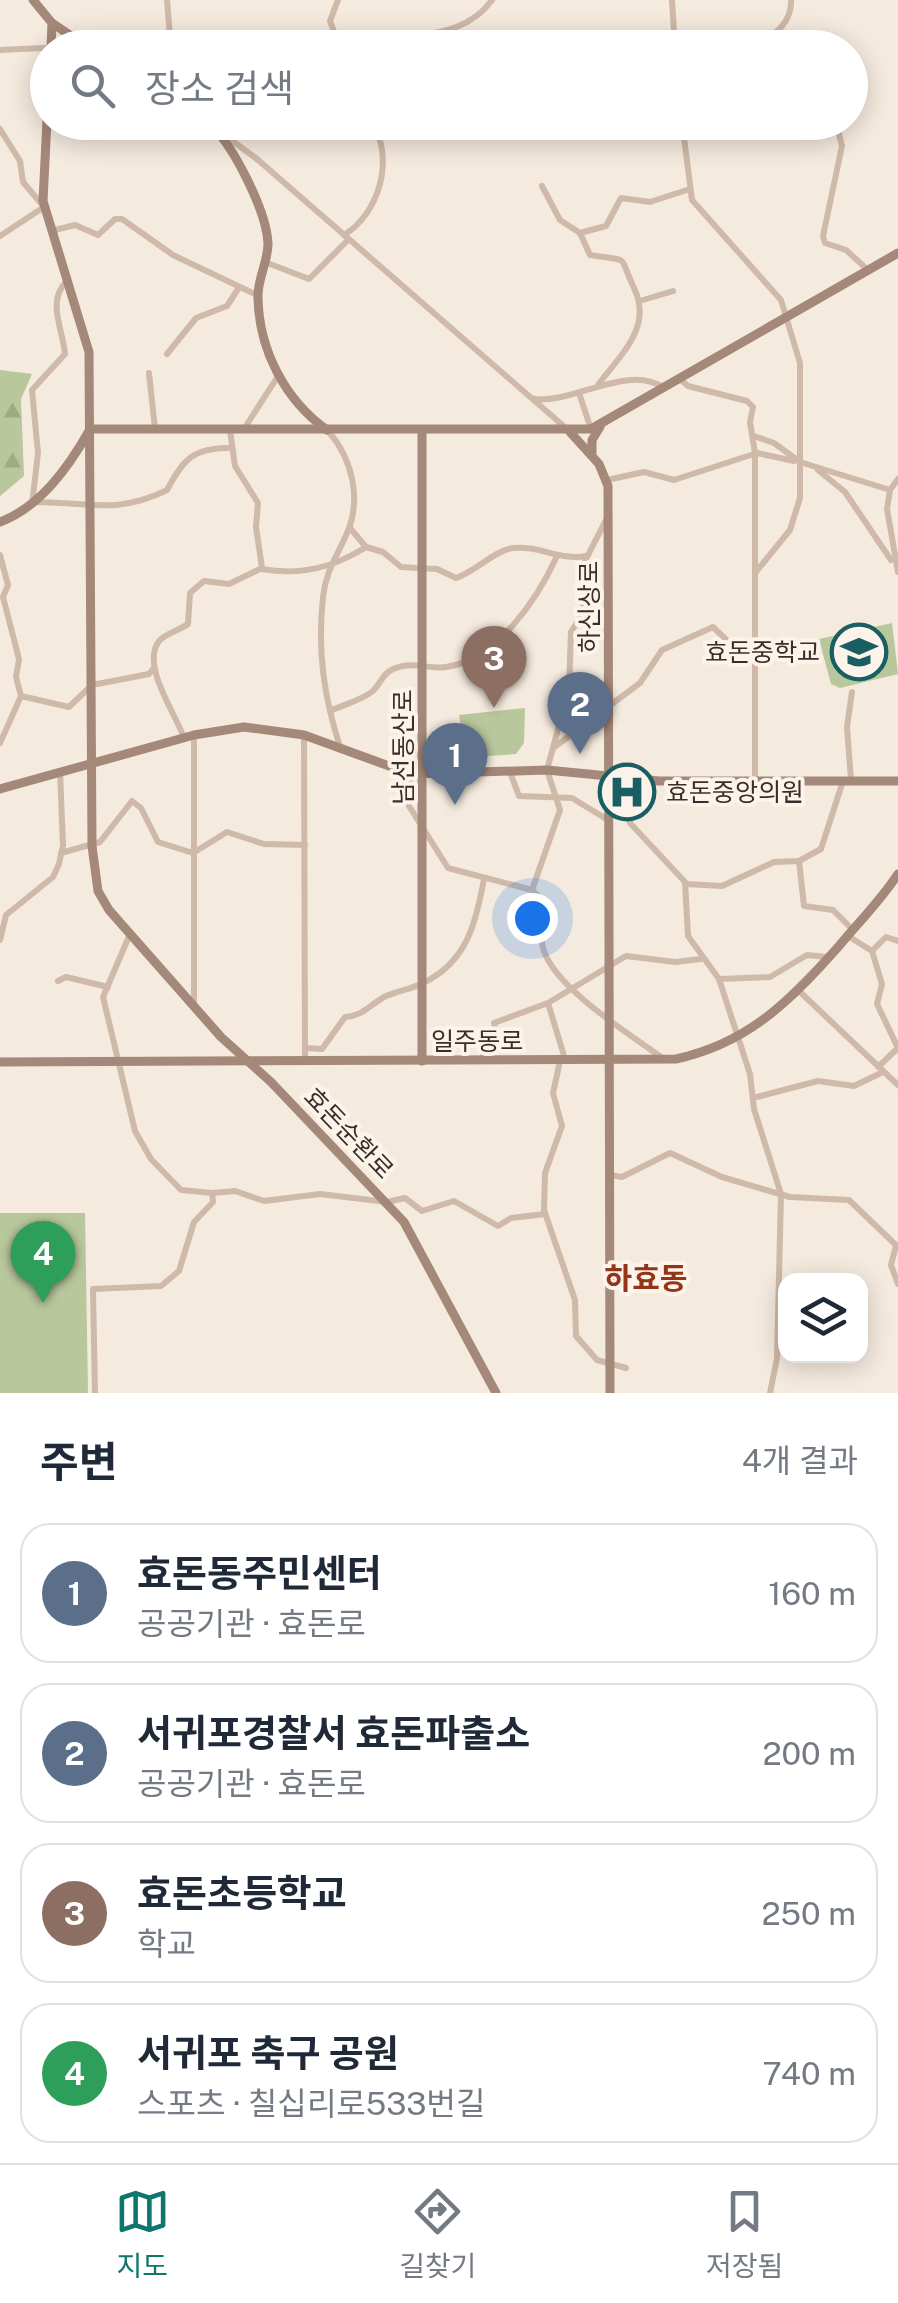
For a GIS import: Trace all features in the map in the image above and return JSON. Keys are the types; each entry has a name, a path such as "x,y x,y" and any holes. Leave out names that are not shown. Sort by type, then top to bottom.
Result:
{"street":[{"path":"33,0 62,30"},
{"path":"167,0 170,30"},
{"path":"334,30 330,20 338,0"},
{"path":"448,30 474,21 492,0"},
{"path":"672,0 673,30"},
{"path":"779,30 790,14 791,0"},
{"path":"52,23 52,30"},
{"path":"0,50 30,48"},
{"path":"0,130 20,161 23,182 44,207 0,236"},
{"name":"효돈순환로","path":"47,140 44,207 89,352 92,846 98,891 130,934 221,1037 404,1222 496,1393"},
{"path":"225,140 266,228 265,262 257,296 278,376 305,414 329,432 351,468 350,528 328,566 320,656 341,750"},
{"name":"하신상로","path":"229,140 570,432 592,453 607,480 610,1393"},
{"path":"265,262 309,279 366,220 381,186 380,140"},
{"path":"684,140 690,189 698,210 781,300 800,363 800,498 790,530 755,573"},
{"path":"840,140 822,236 825,244 846,250 868,270"},
{"path":"542,186 560,220 580,233 590,255 615,257 629,266 643,300 640,324 598,385"},
{"path":"580,233 606,226 621,198 650,202 690,189"},
{"path":"51,231 75,226 98,236 116,219 122,219 173,255 257,296"},
{"path":"0,522 32,503 66,468 90,429 570,432 596,428 898,253"},
{"path":"32,503 38,454 32,390 64,354 56,312 58,294 67,280"},
{"path":"167,354 196,318 227,306 238,289"},
{"path":"643,300 673,291"},
{"path":"149,373 155,430"},
{"path":"244,430 278,376"},
{"path":"532,399 556,401 579,393 588,385 652,380 665,389"},
{"path":"681,380 688,386 752,404 755,781"},
{"path":"579,393 596,428 592,453"},
{"path":"230,430 235,466 258,502 256,527 262,568"},
{"name":"남선동산로","path":"422,432 422,664 417,774 423,830 422,1061"},
{"path":"754,436 800,462"},
{"path":"32,503 113,508 158,494 170,486 174,469 200,452 231,448"},
{"path":"607,480 644,472 674,480 755,453 800,462 890,490"},
{"path":"813,466 846,492 897,571"},
{"path":"897,571 887,509 890,490 898,480"},
{"path":"532,890 560,810 547,770 569,688 571,632 583,613 586,556 604,518 609,518"},
{"path":"350,528 366,548 382,552 401,567 423,567 456,578 478,570 497,552 515,548 557,556 586,556"},
{"path":"194,1006 189,737 160,692 154,668 156,646 162,637 188,624 190,593 204,581 229,584 262,568 281,573 328,566 366,548"},
{"path":"0,555 8,585 2,598 19,659 16,677 21,696 0,743"},
{"path":"330,711 374,690 393,669 461,664 497,642 536,601 557,556"},
{"path":"552,748 640,683 662,650 714,627 735,648 754,649"},
{"path":"21,696 69,707 92,685 149,674 154,668"},
{"path":"686,884 722,886 774,862 799,861 821,849 847,780 847,727 852,692"},
{"path":"0,790 91,762 244,726 304,735 417,774 547,770 636,778 898,780"},
{"path":"304,735 305,1061"},
{"path":"0,940 6,916 53,877 61,854 60,771"},
{"path":"510,772 518,796 572,798 609,821"},
{"path":"636,778 630,822 678,870 686,884 688,936 719,979 781,1194 776,1358 770,1393"},
{"path":"61,854 92,846 116,826 132,801 142,808 158,842 194,854"},
{"path":"423,830 448,868 532,890 546,904 542,947 570,988 666,1060"},
{"path":"194,854 227,832 264,844 304,845"},
{"path":"753,1098 818,1081 854,1086 894,1060 898,1048 877,1004 882,984 872,950 850,933 832,910 804,906 799,861"},
{"name":"일주동로","path":"0,1062 666,1060 738,1038 799,992 898,877"},
{"path":"306,1048 322,1049 345,1016 363,1015 384,997 422,984 450,966 474,931 484,879"},
{"path":"130,934 104,997 135,1131 151,1159 180,1190 235,1192 264,1201 320,1194 387,1202 405,1198 422,1211 454,1201 492,1226 545,1214"},
{"path":"872,950 886,937 898,941"},
{"path":"719,979 770,976 807,955 829,958"},
{"path":"482,1061 486,1043 496,1037 494,1023 548,1003 626,956 675,962 702,959"},
{"path":"58,981 66,977 108,987"},
{"path":"799,992 898,1086"},
{"path":"548,1003 563,1061 553,1093 562,1126 545,1173 545,1214 575,1300 576,1336 597,1360 626,1368"},
{"path":"217,1062 224,1048 221,1037"},
{"path":"610,1174 622,1178 670,1153 722,1176 781,1194 849,1200 897,1246 891,1266 898,1284"},
{"path":"95,1393 93,1289 161,1286 179,1271 194,1222 213,1202 212,1193"}],"green space":[{"path":"0,370 32,374 21,399 24,476 0,496"},
{"path":"892,623 898,674 840,688 831,684 819,639"},
{"path":"525,708 524,743 516,754 476,757 466,752 459,715"},
{"path":"0,1213 85,1213 88,1393 0,1393"}],"place":[{"name":"효돈중학교","path":"859,652"},
{"name":"효돈초등학교","path":"494,708"},
{"name":"서귀포경찰서 효돈파출소","path":"580,754"},
{"name":"효돈중앙의원","path":"627,792"},
{"name":"효돈동주민센터","path":"455,805"},
{"name":"서귀포 축구 공원","path":"43,1303"}],"district":[{"name":"하효동","path":"646,1279"}]}
